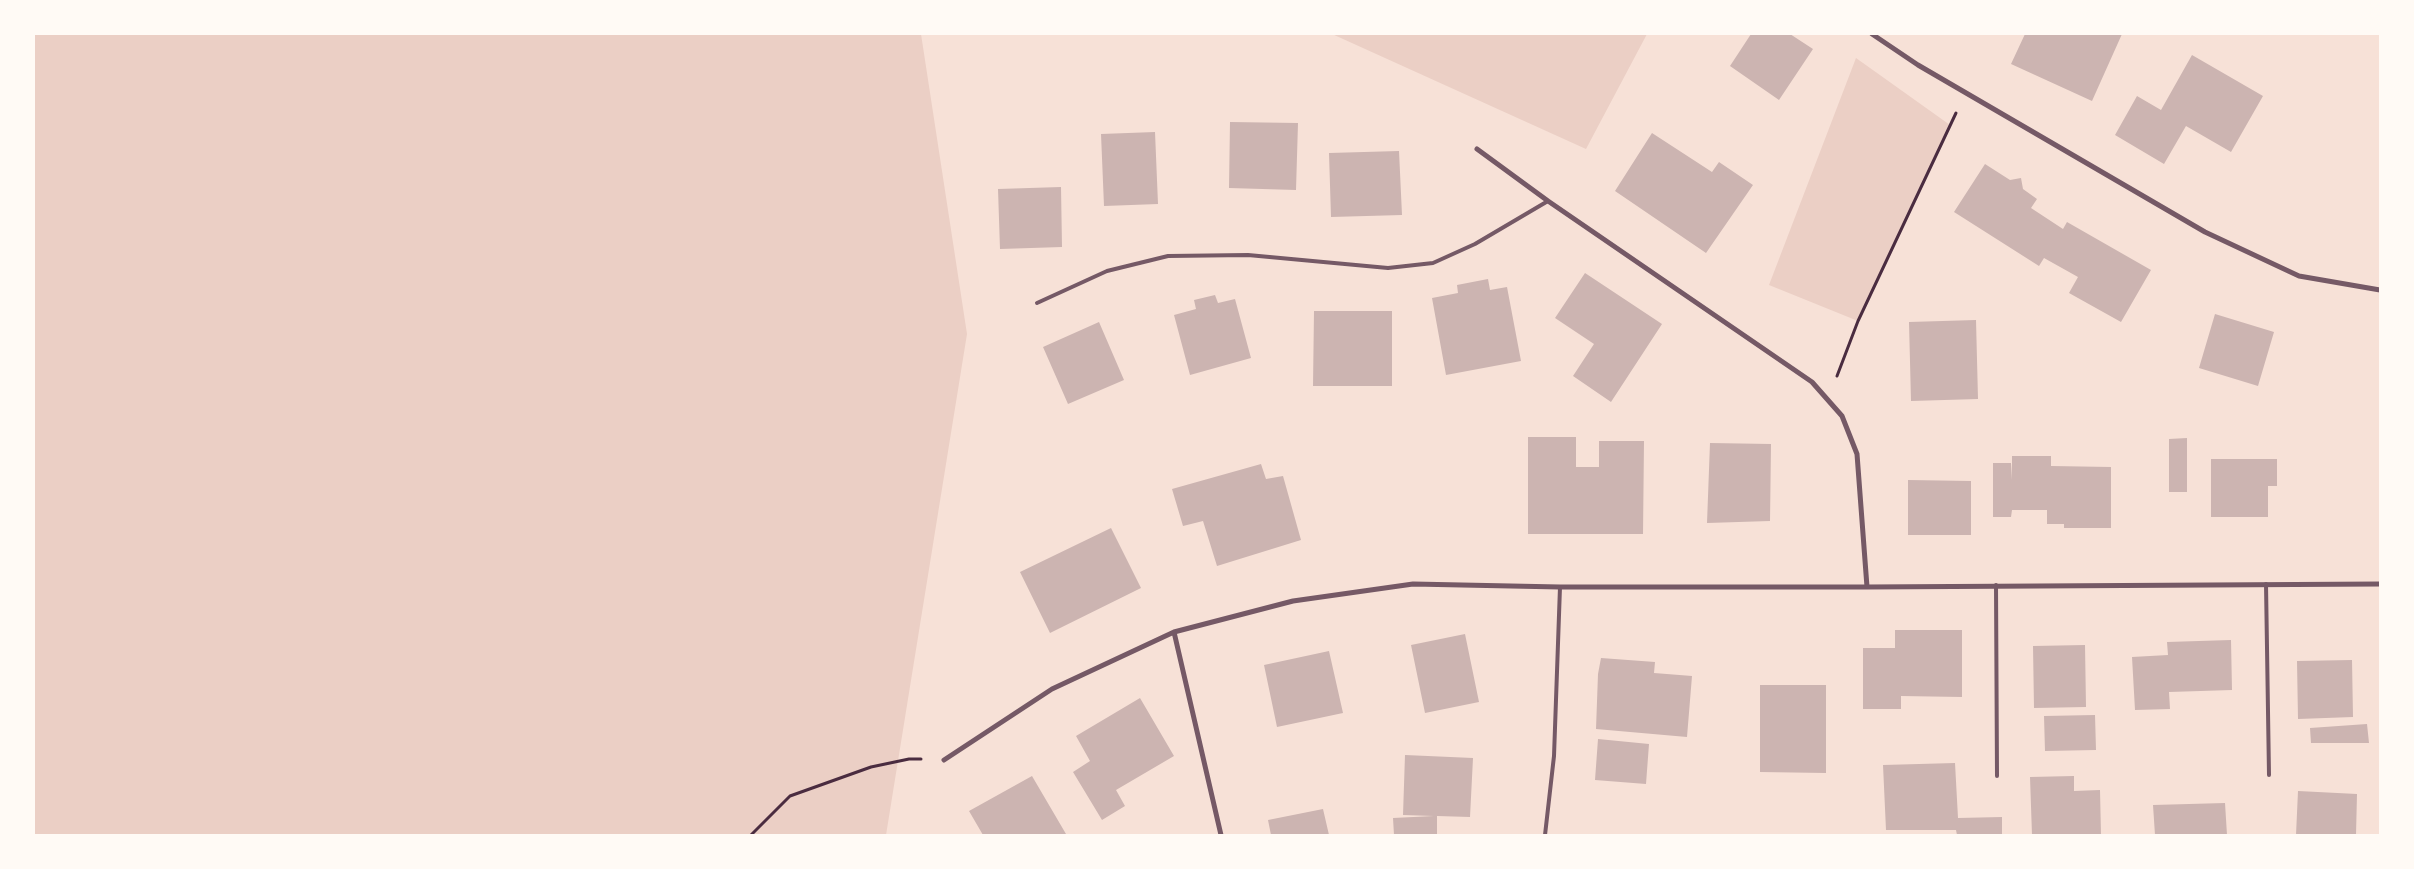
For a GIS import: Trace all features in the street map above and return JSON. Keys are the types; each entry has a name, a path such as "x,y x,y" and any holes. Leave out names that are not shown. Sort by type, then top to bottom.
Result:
{"street":[{"path":"1872,34 1918,65 2205,232 2299,276 2380,290"},
{"path":"1477,149 1548,201 1812,382 1842,416 1858,454 1867,587"},
{"path":"944,760 1052,689 1174,632 1293,602 1413,584 1560,587 1867,587 2380,584"},
{"path":"1174,632 1222,835"}],"lane":[{"path":"1037,304 1107,271 1168,256 1248,255 1388,268 1433,263 1475,244 1548,201"},
{"path":"2266,584 2269,775"},
{"path":"1996,585 1997,776"},
{"path":"1545,835 1554,756 1560,587"}],"path":[{"path":"1827,399 1858,321 1950,125"},
{"path":"751,835 790,796 871,767 909,759 944,760"}],"shaded area":[{"path":"34,34 921,34 967,334 886,835 34,835"},
{"path":"1332,34 1647,34 1586,149"},
{"path":"1856,58 1950,125 1858,321 1769,285"}],"building":[{"path":"1751,34 1790,34 1813,49 1779,100 1730,66"},
{"path":"2025,34 2122,34 2092,101 2011,64"},
{"path":"2192,55 2263,96 2231,152 2186,126 2164,164 2115,135 2137,96 2161,110"},
{"path":"1230,122 1298,123 1296,190 1229,188"},
{"path":"1155,132 1158,204 1104,206 1101,134"},
{"path":"1652,133 1712,172 1719,162 1753,185 1706,253 1615,191"},
{"path":"1399,151 1402,215 1331,217 1329,153"},
{"path":"1985,164 2010,180 2021,178 2023,189 2037,199 2031,208 2063,229 2067,222 2151,270 2121,322 2069,293 2078,277 2044,258 2039,266 1954,212"},
{"path":"1061,187 1062,247 1000,249 998,189"},
{"path":"1585,273 1662,324 1611,402 1573,376 1594,344 1555,318"},
{"path":"1488,279 1490,290 1507,287 1521,361 1446,375 1432,298 1458,293 1457,285"},
{"path":"1215,295 1218,303 1235,299 1251,358 1190,375 1174,315 1196,309 1194,300"},
{"path":"1314,311 1392,311 1392,386 1313,386"},
{"path":"2215,314 2274,332 2258,386 2199,368"},
{"path":"1976,320 1978,399 1911,401 1909,322"},
{"path":"1099,322 1124,380 1068,404 1043,347"},
{"path":"1528,437 1576,437 1576,467 1599,467 1599,441 1644,441 1643,534 1528,534"},
{"path":"2187,438 2187,492 2169,492 2169,439"},
{"path":"1710,443 1771,444 1770,521 1707,523"},
{"path":"2012,456 2051,456 2051,466 2111,467 2111,528 2064,528 2064,524 2047,524 2047,510 2012,510 2011,517 1993,517 1993,463 2011,463 2012,480"},
{"path":"2211,459 2277,459 2277,486 2268,486 2268,517 2211,517"},
{"path":"1261,464 1266,479 1283,476 1301,540 1217,566 1203,521 1183,526 1172,489"},
{"path":"1908,480 1971,481 1971,535 1908,535"},
{"path":"1111,528 1141,588 1050,633 1020,572"},
{"path":"1895,630 1962,630 1962,697 1901,696 1901,709 1863,709 1863,648 1895,648"},
{"path":"1465,634 1479,702 1425,713 1411,645"},
{"path":"2231,640 2232,690 2169,692 2170,709 2135,710 2132,657 2168,655 2167,642"},
{"path":"2085,645 2086,707 2034,708 2033,646"},
{"path":"1329,651 1343,713 1277,727 1264,665"},
{"path":"1601,658 1655,662 1654,673 1692,676 1687,737 1596,729 1598,674"},
{"path":"2352,660 2353,717 2298,719 2297,661"},
{"path":"1760,685 1826,685 1826,773 1760,772"},
{"path":"1140,698 1174,756 1116,790 1125,806 1102,820 1073,772 1090,761 1076,736"},
{"path":"2095,715 2096,750 2045,751 2044,716"},
{"path":"2367,724 2369,743 2311,743 2310,728"},
{"path":"1598,739 1649,744 1646,784 1595,780"},
{"path":"1405,755 1473,758 1470,817 1437,816 1437,835 1394,835 1393,818 1434,816 1403,815"},
{"path":"1955,763 1958,818 2002,817 2002,835 1957,835 1956,830 1886,830 1883,765"},
{"path":"1032,776 1066,834 983,835 969,811"},
{"path":"2074,776 2074,791 2100,790 2101,835 2032,835 2030,777"},
{"path":"2298,791 2357,794 2356,835 2296,835"},
{"path":"2225,803 2227,835 2155,835 2153,805"},
{"path":"1323,809 1329,835 1271,835 1268,820"}]}
